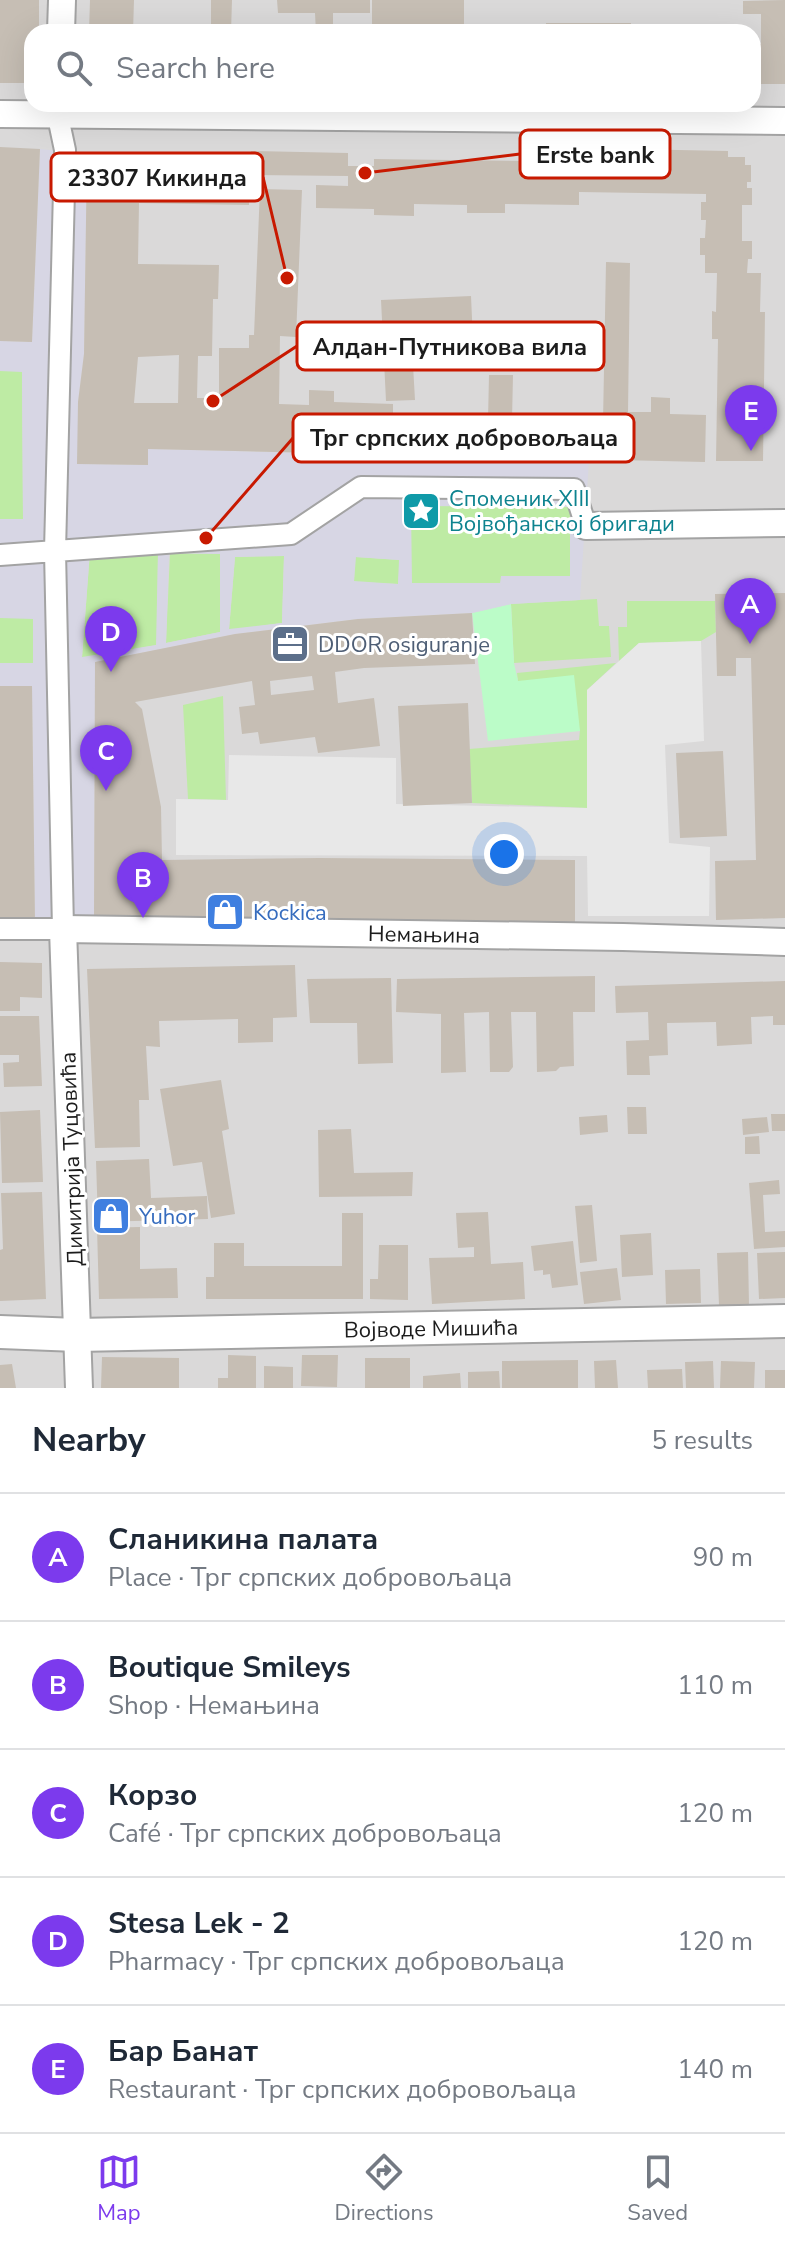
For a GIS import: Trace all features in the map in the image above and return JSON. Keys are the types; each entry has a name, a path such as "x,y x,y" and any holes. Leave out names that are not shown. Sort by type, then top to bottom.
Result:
{"street":[{"path":"61,24 62,0"},
{"path":"0,114 30,112"},
{"path":"0,929 63,929 55,551 65,150 59,112"},
{"path":"191,112 785,121"},
{"path":"0,555 291,534 361,487 574,489 586,526 785,523"},
{"name":"Немањина","path":"63,929 607,936 785,942"},
{"name":"Димитрија Туцовића","path":"63,929 79,1388"},
{"name":"Војводе Мишића","path":"0,1332 77,1335 785,1321"}],"shaded area":[{"path":"0,0 785,0 785,1388 0,1388"},
{"path":"40,149 87,154 84,354 78,402 78,464 147,465 148,449 589,460 580,600 511,604 472,613 357,619 235,634 95,662 94,916 35,922 32,686 0,686 0,663 33,663 33,619 0,618 0,519 23,519 22,372 0,371 0,341 32,342","holes":["411,506 570,507 570,576 501,576 500,583 412,583","90,551 158,553 156,645 82,657","169,553 220,554 220,632 166,643","284,556 282,623 229,629 235,557","356,557 399,560 398,584 354,581"]},
{"path":"701,641 704,741 665,745 669,843 710,847 709,916 588,916 587,856 176,855 176,799 228,800 229,755 396,758 396,804 587,808 587,690 639,643"}],"green space":[{"path":"0,371 22,371 23,519 0,519"},
{"path":"411,506 570,506 570,576 501,576 501,583 411,583"},
{"path":"90,551 158,552 157,645 82,658"},
{"path":"170,553 220,554 220,632 166,643"},
{"path":"284,556 282,623 229,630 235,557"},
{"path":"355,557 400,560 398,584 354,582"},
{"path":"597,599 599,626 609,626 611,657 514,663 511,604"},
{"path":"627,601 715,601 716,632 701,641 639,643 619,661 618,627 627,627"},
{"path":"511,604 518,681 574,675 580,731 488,741 472,613"},
{"path":"0,618 33,618 33,663 0,663"},
{"path":"616,663 587,690 587,808 472,803 469,749 579,740 580,730 518,682 517,673"},
{"path":"223,696 226,800 188,799 183,705"}],"building":[{"path":"0,0 39,0 39,24 24,24 24,83 0,83"},
{"path":"90,0 134,0 133,24 89,24"},
{"path":"211,0 232,0 231,24 211,24"},
{"path":"277,0 370,0 370,13 333,13 333,24 316,24 315,13 278,13"},
{"path":"372,0 464,0 464,24 372,24"},
{"path":"785,0 785,84 761,84 761,14 743,14 743,1"},
{"path":"546,23 631,23 631,24"},
{"path":"0,147 40,149 32,342 0,341"},
{"path":"629,149 728,151 728,157 745,157 745,165 751,165 751,182 747,182 747,188 752,188 752,205 742,205 742,241 752,241 752,259 748,259 747,273 761,273 760,312 765,312 763,461 716,461 718,339 712,339 712,311 716,312 717,273 705,273 705,255 700,255 700,238 705,238 706,220 701,220 701,202 706,202 706,194 579,192 579,205 505,204 505,213 467,213 467,205 414,204 414,216 374,215 374,209 316,208 316,185 348,186 348,176 251,175 251,151 348,153 348,166 374,166 374,159 534,161 534,153 629,154"},
{"path":"87,154 250,157 249,205 139,203 138,264 219,265 218,299 213,299 212,356 198,356 197,398 219,398 219,348 249,348 249,335 254,335 260,189 302,190 296,337 280,336 279,404 309,405 309,390 334,391 334,402 393,404 393,418 488,420 489,375 513,375 512,420 603,422 606,262 630,263 628,412 651,412 651,397 670,398 670,414 706,415 705,462 148,449 148,465 77,464 78,402 84,354","holes":["179,355 178,403 134,403 138,357"]},
{"path":"471,296 474,363 443,365 441,329 411,330 415,400 386,401 381,300"},
{"path":"785,593 785,918 716,920 715,861 756,860 751,658 736,658 736,676 717,676 715,594"},
{"path":"472,613 475,664 335,672 338,703 374,698 380,746 318,753 315,737 260,744 258,732 242,734 239,707 255,705 252,681 135,702 142,709 161,807 162,860 575,860 575,926 107,923 94,916 95,662 235,634 358,619","holes":["312,676 314,690 271,695 270,681"]},
{"path":"0,686 32,686 35,922 0,923"},
{"path":"468,703 472,803 403,806 398,706"},
{"path":"723,751 727,836 680,838 676,753"},
{"path":"0,962 42,963 42,998 20,997 20,1011 0,1011"},
{"path":"295,965 297,1017 273,1018 273,1042 238,1043 238,1019 159,1021 160,1047 146,1046 149,1100 139,1100 140,1147 95,1148 87,969"},
{"path":"595,976 595,1012 573,1012 574,1066 560,1067 556,1071 537,1072 536,1012 511,1012 513,1067 509,1072 490,1072 489,1012 464,1013 466,1072 441,1073 441,1014 396,1012 397,979"},
{"path":"391,978 393,1063 358,1064 357,1023 310,1023 307,979"},
{"path":"785,981 785,1025 773,1025 773,1016 751,1017 752,1044 717,1046 716,1022 667,1023 668,1055 649,1056 650,1075 627,1075 626,1041 649,1040 648,1012 616,1013 615,986"},
{"path":"0,1016 39,1016 42,1086 4,1087 3,1063 19,1062 19,1055 0,1055"},
{"path":"221,1080 229,1129 222,1131 235,1214 211,1218 202,1162 173,1166 160,1089"},
{"path":"627,1107 646,1107 647,1134 628,1134"},
{"path":"40,1110 43,1182 2,1183 0,1112"},
{"path":"771,1114 785,1114 785,1131 772,1131"},
{"path":"607,1115 608,1132 580,1135 579,1117"},
{"path":"767,1117 769,1132 743,1135 742,1119"},
{"path":"351,1129 354,1173 413,1172 412,1196 319,1197 318,1130"},
{"path":"759,1136 760,1154 745,1154 745,1137"},
{"path":"149,1159 151,1198 207,1196 208,1219 98,1222 96,1161"},
{"path":"779,1180 780,1194 763,1195 765,1232 785,1231 785,1247 754,1249 749,1183"},
{"path":"42,1192 46,1299 0,1301 0,1250 3,1249 1,1193"},
{"path":"592,1205 597,1261 580,1263 575,1206"},
{"path":"488,1212 491,1264 523,1262 525,1299 432,1304 429,1258 474,1257 474,1247 458,1248 456,1213"},
{"path":"342,1213 363,1213 363,1299 206,1299 206,1277 214,1277 214,1243 244,1243 244,1266 342,1266"},
{"path":"140,1227 140,1269 177,1268 178,1298 99,1299 97,1228"},
{"path":"651,1233 653,1275 622,1277 620,1235"},
{"path":"573,1241 578,1285 552,1288 550,1274 543,1275 543,1270 534,1271 531,1246"},
{"path":"379,1245 408,1245 408,1300 370,1299 370,1279 378,1279"},
{"path":"748,1252 749,1305 719,1305 717,1253"},
{"path":"785,1252 785,1298 759,1299 757,1253"},
{"path":"617,1268 621,1300 584,1304 580,1272"},
{"path":"700,1269 701,1303 666,1304 665,1270"},
{"path":"228,1355 256,1356 256,1388 218,1388 218,1378 228,1378"},
{"path":"302,1355 338,1355 337,1387 301,1386"},
{"path":"102,1357 179,1358 179,1388 101,1388"},
{"path":"365,1358 410,1358 410,1388 365,1388"},
{"path":"578,1360 578,1388 502,1388 502,1361"},
{"path":"616,1360 618,1388 595,1388 594,1361"},
{"path":"713,1361 714,1388 686,1388 685,1362"},
{"path":"721,1361 755,1362 754,1388 720,1388"},
{"path":"12,1364 16,1388 0,1388 0,1365"},
{"path":"264,1366 293,1367 293,1388 264,1388"},
{"path":"682,1369 683,1388 648,1388 647,1370"},
{"path":"765,1370 785,1370 785,1388 765,1388"},
{"path":"499,1371 500,1388 468,1388 468,1372"},
{"path":"460,1373 461,1388 423,1388 423,1376"}],"place":[{"name":"Erste bank","path":"365,173"},
{"name":"23307 Кикинда","path":"287,278"},
{"name":"Алдан-Путникова вила","path":"213,401"},
{"name":"Бар Банат","path":"751,451"},
{"name":"Споменик XIII Војвођанској бригади","path":"421,511"},
{"name":"Трг српских добровољаца","path":"206,538"},
{"name":"DDOR osiguranje","path":"290,644"},
{"name":"Сланикина палата","path":"750,644"},
{"name":"Stesa Lek - 2","path":"111,672"},
{"name":"Корзо","path":"106,791"},
{"name":"Kockica","path":"225,912"},
{"name":"Boutique Smileys","path":"143,918"},
{"name":"Yuhor","path":"111,1216"}]}
